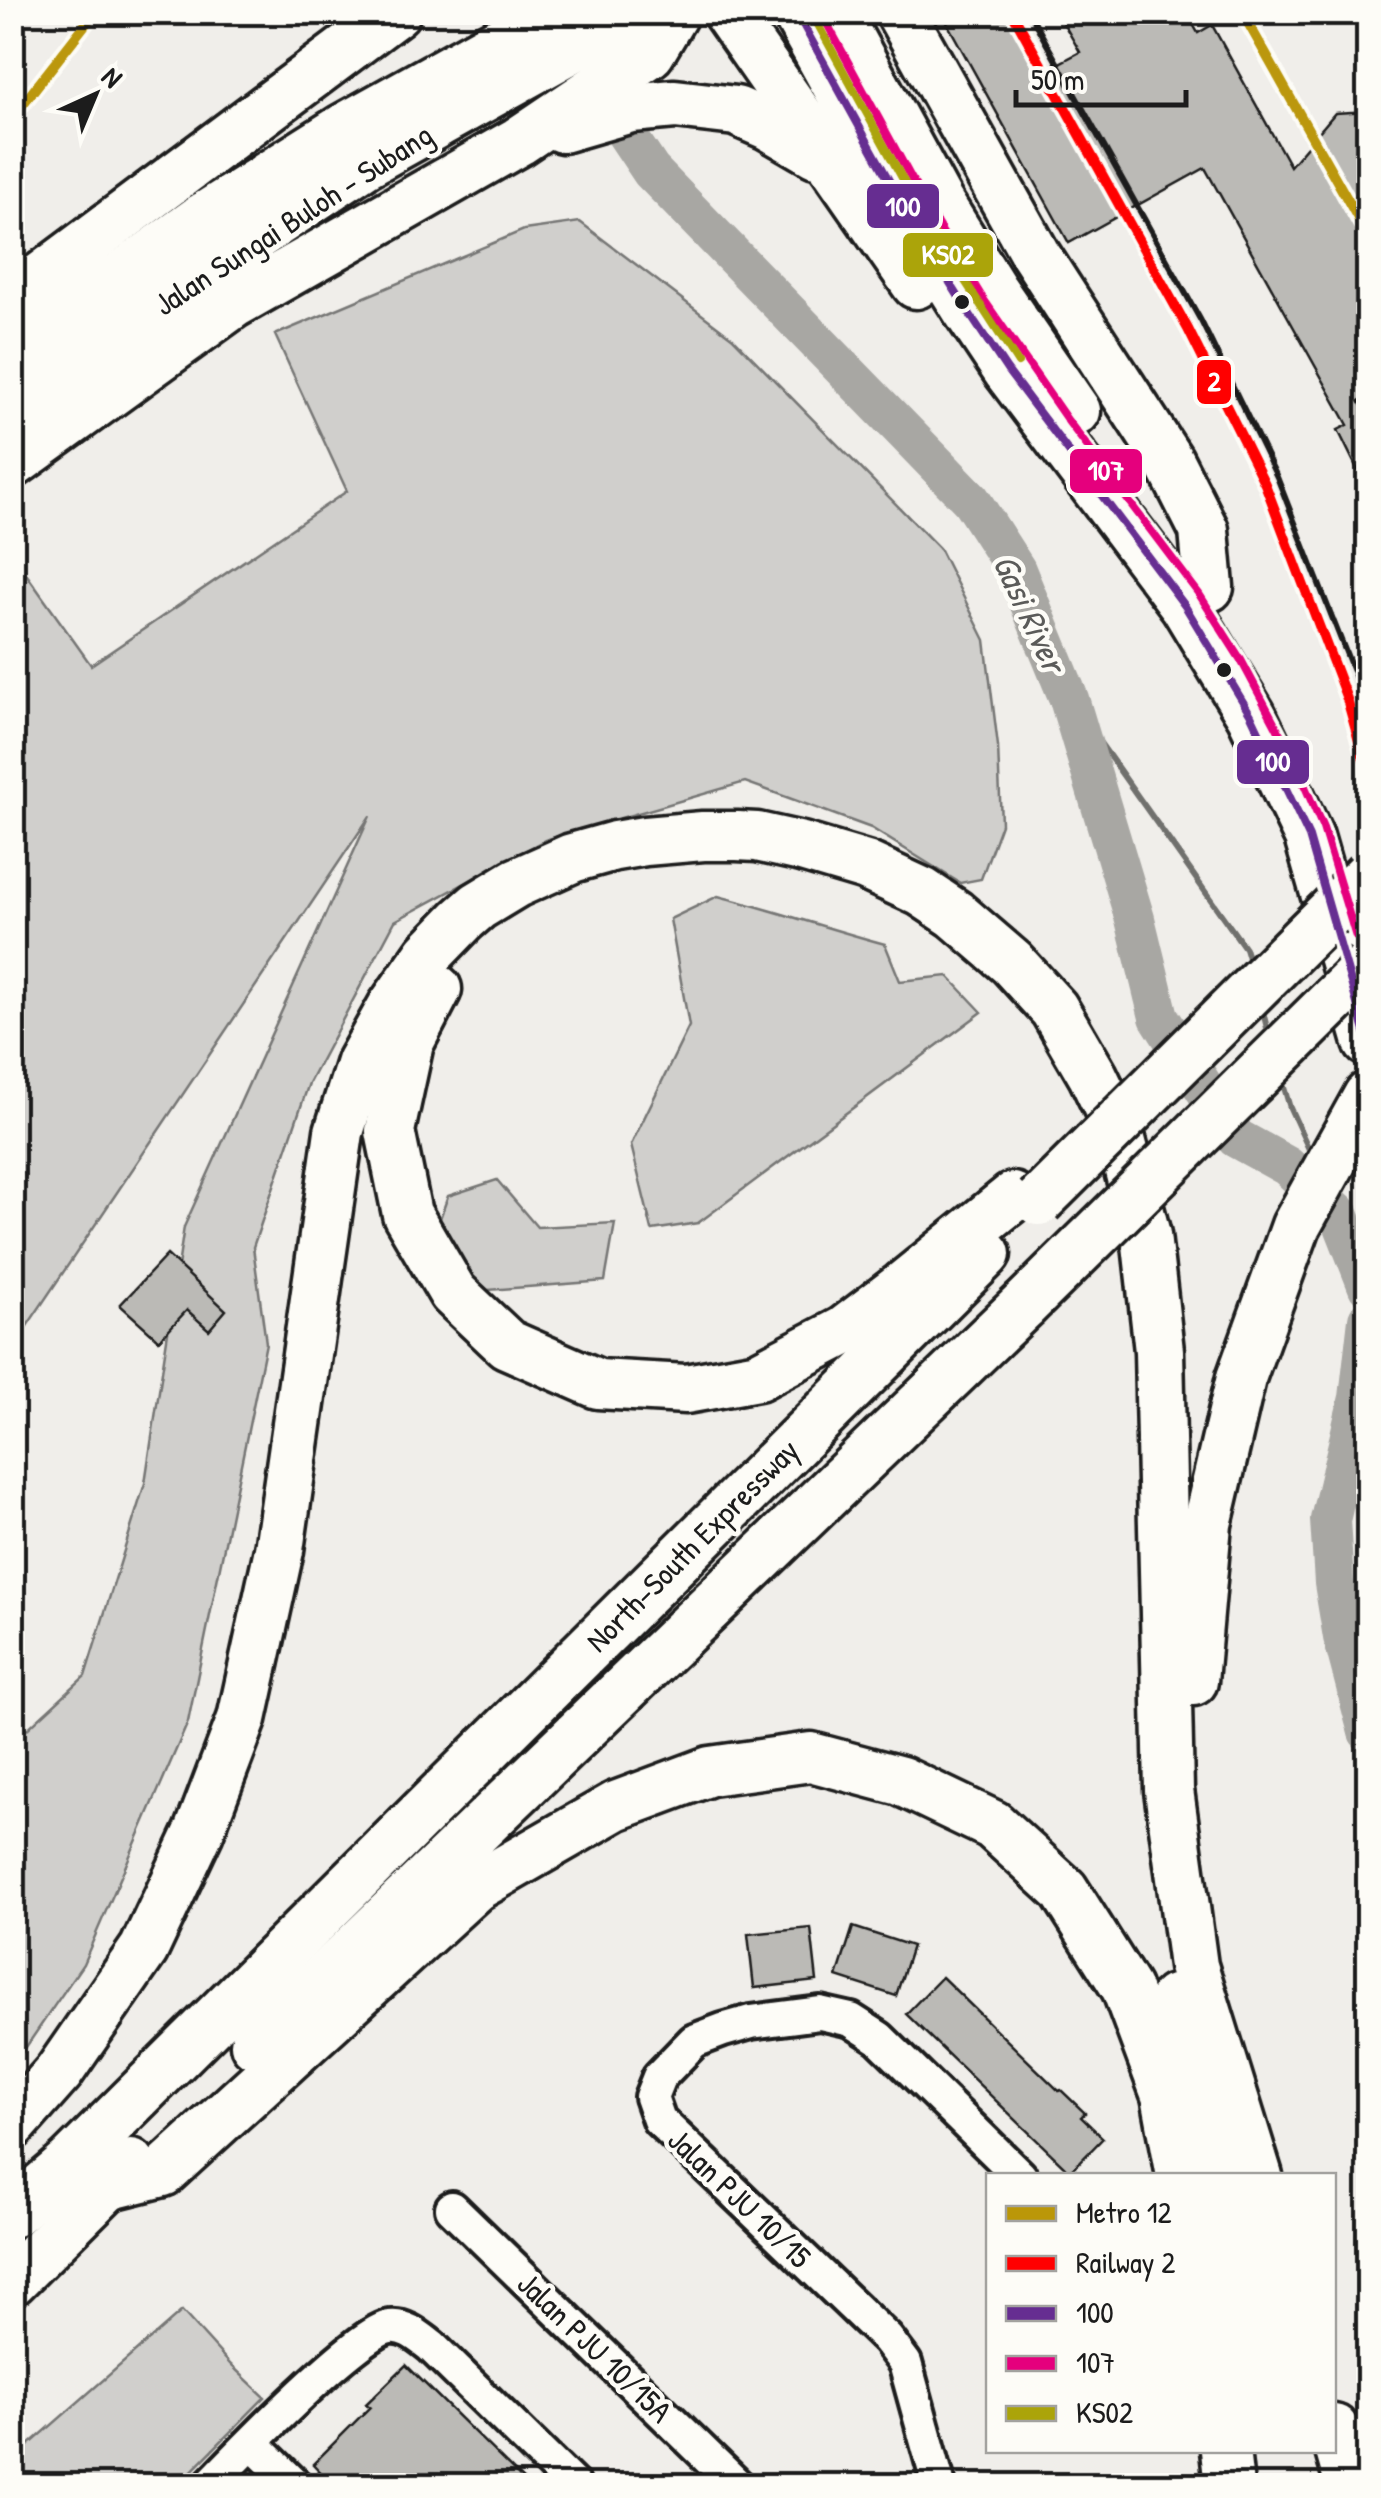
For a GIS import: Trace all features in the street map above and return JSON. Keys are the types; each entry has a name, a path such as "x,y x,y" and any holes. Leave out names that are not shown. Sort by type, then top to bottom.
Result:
{"highway":[{"path":"12,298 396,12"},
{"name":"Jalan Sungai Buloh - Subang","path":"12,355 202,218 344,128 553,12"},
{"name":"Jalan Sungai Buloh - Subang","path":"12,413 227,256 364,164 637,12"},
{"path":"12,464 232,304 519,141 628,89 672,12"},
{"path":"727,12 936,313 1007,370"},
{"path":"796,12 912,222 1007,370 1185,606 1251,715 1308,837 1368,1042"},
{"path":"835,12 939,203 993,290 1078,413 1209,587 1252,654 1301,746 1335,824 1368,934"},
{"path":"900,12 1035,254 1170,461 1204,530 1209,587"},
{"path":"628,89 675,104 736,110 828,159"},
{"path":"12,2125 59,2072 144,1950 199,1832 242,1719 278,1550 339,1132 361,1062 408,980 478,906 572,858 645,841 704,836 756,838 834,855 890,876 956,914 1012,963 1054,1009 1094,1076 1118,1128 1146,1235 1159,1351 1169,1790 1193,1966 1257,2173"},
{"path":"1026,1199 844,1331 758,1376 686,1390 598,1384 507,1344 454,1292 407,1214 390,1131 409,1044 430,1000 447,976 478,945 517,916 578,886 618,874 692,864 752,867 843,888 900,912 940,936 1030,1021 1112,1168 1128,1258 1138,1406 1145,1776 1152,1880 1179,2026 1210,2144 1211,2173"},
{"name":"North–South Expressway","path":"12,2213 70,2163 1026,1199 1156,1086 1368,875"},
{"name":"North–South Expressway","path":"12,2282 1024,1305 1368,966"},
{"path":"1233,2091 1197,1865 1191,1702 1207,1524 1242,1378 1296,1226 1368,1096"},
{"path":"108,2186 163,2172 475,1887 616,1806 710,1772 811,1757 901,1780 992,1825 1064,1890 1126,1988 1166,2095 1179,2173"},
{"path":"1336,2436 1350,2486"},
{"path":"1225,2453 1229,2486"}],"street":[{"name":"Jalan PJU 10/15","path":"939,2486 904,2363 887,2339 660,2120 651,2097 659,2077 694,2041 750,2022 820,2012 850,2020 879,2038 1017,2173"},
{"name":"Jalan PJU 10/15A","path":"452,2208 738,2486"},
{"path":"209,2486 358,2344 392,2326 412,2331 430,2346 574,2486"},
{"path":"252,2443 296,2486"}],"shaded area":[{"path":"580,222 733,338 939,548 985,640 998,746 1001,824 981,879 960,883 871,828 745,782 545,840 395,921 309,1083 253,1247 266,1343 188,1722 83,1964 13,2066 13,1742 85,1676 145,1483 184,1227 370,816 13,1347 12,554 91,665 347,491 275,335 524,230"},
{"path":"718,896 885,944 900,981 948,976 982,1012 698,1223 652,1230 631,1145 689,1026 670,919"},
{"path":"497,1180 537,1227 615,1223 605,1281 475,1291 438,1224 448,1196"},
{"path":"182,2311 265,2397 178,2485 13,2485 13,2459"}],"building":[{"path":"941,12 1014,12 1046,70 1080,52 1057,12 1186,12 1198,33 1212,25 1290,166 1335,113 1368,111 1368,396 1359,401 1368,416 1368,491 1338,430 1348,425 1205,168 1069,243"},
{"path":"167,1255 226,1310 209,1330 187,1310 159,1340 120,1305"},
{"path":"853,1927 912,1946 896,1996 837,1977"},
{"path":"811,1928 817,1981 754,1988 748,1934"},
{"path":"942,1977 1085,2113 1081,2117 1103,2138 1070,2172 906,2014"},
{"path":"406,2365 529,2486 334,2486 313,2464"}],"waterway":[{"name":"Gasi River","path":"597,90 651,171 971,500 1016,570 1069,699 1135,919 1159,1017 1236,1138 1287,1166 1339,1213 1368,1287"},
{"path":"1069,699 1245,948 1251,968"},
{"path":"1261,1004 1269,1036"},
{"path":"1281,1077 1290,1108 1313,1158"},
{"name":"Gasi River","path":"1368,1319 1359,1398 1330,1520 1343,1637 1368,1732"}],"railway":[{"path":"1029,12 1201,321 1277,477 1368,716"}],"metro line":[{"name":"12","path":"12,118 95,12"},
{"name":"12","path":"1242,12 1368,236"}],"rail line":[{"name":"2","path":"1012,12 1188,329 1265,484 1347,699 1368,773"}],"transit line":[{"name":"100","path":"796,12 912,222 967,310 1007,370 1185,606 1251,715 1309,837 1368,1042"},
{"name":"KS02","path":"811,12 923,216 1018,363"},
{"name":"107","path":"824,18 928,209 982,297 1068,421 1199,594 1241,660 1290,752 1323,828 1356,937"}]}
